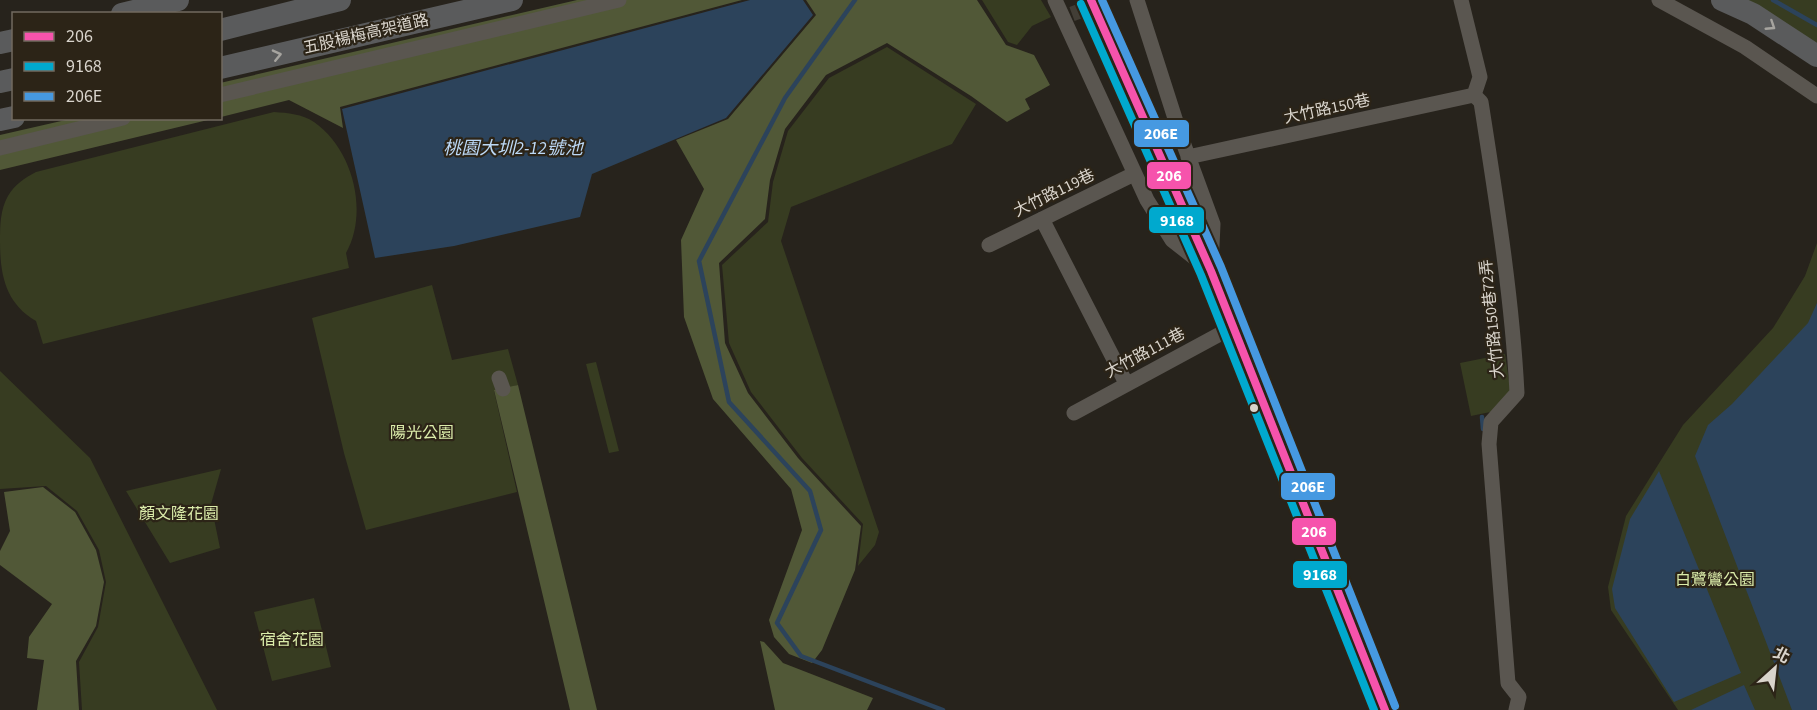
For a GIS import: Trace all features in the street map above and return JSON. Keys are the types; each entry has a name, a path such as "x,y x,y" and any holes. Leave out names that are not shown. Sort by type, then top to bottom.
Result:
{"highway":[{"path":"130,12 178,0"},
{"path":"222,30 340,0"},
{"name":"五股楊梅高架道路","path":"222,68 512,0"},
{"path":"1722,0 1754,14 1817,56"}],"main road":[{"path":"1091,0 1211,271 1386,710"}],"street":[{"path":"222,95 619,0"},
{"path":"1055,0 1068,16 1147,200 1172,240 1211,271"},
{"path":"1137,0 1188,158 1213,224 1211,271"},
{"path":"1461,0 1480,77 1474,95"},
{"path":"1659,0 1744,47 1817,96"},
{"name":"大竹路150巷","path":"1188,158 1474,95"},
{"name":"大竹路150巷72弄","path":"1474,95 1481,102 1501,229 1516,368 1517,393 1491,422 1489,444 1508,682 1518,697 1516,710"},
{"path":"0,148 115,120"},
{"name":"大竹路119巷","path":"989,245 1134,174"},
{"path":"1042,219 1126,383"},
{"name":"大竹路111巷","path":"1074,412 1233,327"}],"green space":[{"path":"577,0 742,0 340,107 343,128 289,100 222,117 222,83"},
{"path":"806,0 977,0 1006,45 1034,55 1050,85 1025,99 1030,109 1007,122 971,96 887,43 826,75 785,129 770,180 765,219 719,263 725,343 748,393 798,458 861,526 855,570 822,650 812,663 789,654 774,637 769,620 802,530 791,489 713,399 684,317 681,240 704,189 676,140 728,119 816,15"},
{"path":"982,0 1041,0 1051,17 1032,26 1017,45 1008,42"},
{"path":"1742,0 1817,0 1817,44"},
{"path":"887,47 976,104 952,144 791,207 781,241 879,532 875,545 858,566 863,524 802,458 751,392 729,343 722,265 768,222 773,182 788,131 829,78"},
{"path":"274,112 290,113 309,119 328,134 339,148 353,182 356,201 353,237 346,253 349,268 43,344 36,321 17,306 6,287 1,265 2,212 5,201 17,185 36,172"},
{"path":"66,120 208,120 0,170 0,135"},
{"name":"白鷺鸞公園","path":"1817,243 1817,710 1678,710 1611,610 1608,587 1626,516 1683,425 1773,328 1805,276"},
{"name":"陽光公園","path":"432,285 452,360 508,349 518,385 494,391 517,492 366,530 344,453 312,318"},
{"path":"1505,354 1511,395 1495,411 1471,416 1460,363"},
{"path":"596,362 619,451 609,453 586,364"},
{"path":"0,371 90,458 217,710 82,710 79,662 98,627 106,582 99,550 77,511 46,486 0,489"},
{"path":"518,385 597,710 570,710 494,390"},
{"name":"顏文隆花園","path":"221,469 211,504 220,548 170,563 126,491"},
{"path":"43,487 75,512 96,550 104,582 96,626 76,661 79,710 37,710 44,660 27,658 29,637 52,604 0,565 0,551 10,531 4,492"},
{"name":"宿舍花園","path":"314,598 331,667 272,681 254,612"},
{"path":"760,641 764,642 783,663 873,698 867,710 775,710"}],"water":[{"name":"桃園大圳2-12號池","path":"750,0 803,0 813,15 726,118 592,174 580,217 454,246 375,258 342,109"},
{"path":"1817,303 1817,710 1792,710 1695,456 1708,425 1732,404 1808,323"},
{"path":"1659,471 1741,673 1674,702 1615,608 1612,589 1630,519"},
{"path":"1744,685 1755,710 1691,710"}],"waterway":[{"path":"855,0 785,98 699,261 729,402 810,491 821,530 777,623 801,656 943,710"},
{"path":"1773,0 1817,25"},
{"path":"1482,417 1483,429"}],"tunnel":[{"path":"1072,14 1110,0"}],"transit line":[{"name":"206","path":"1091,0 1211,271 1385,710"},
{"name":"206E","path":"1102,0 1221,267 1395,706"},
{"name":"9168","path":"1081,4 1201,275 1374,710"}]}
